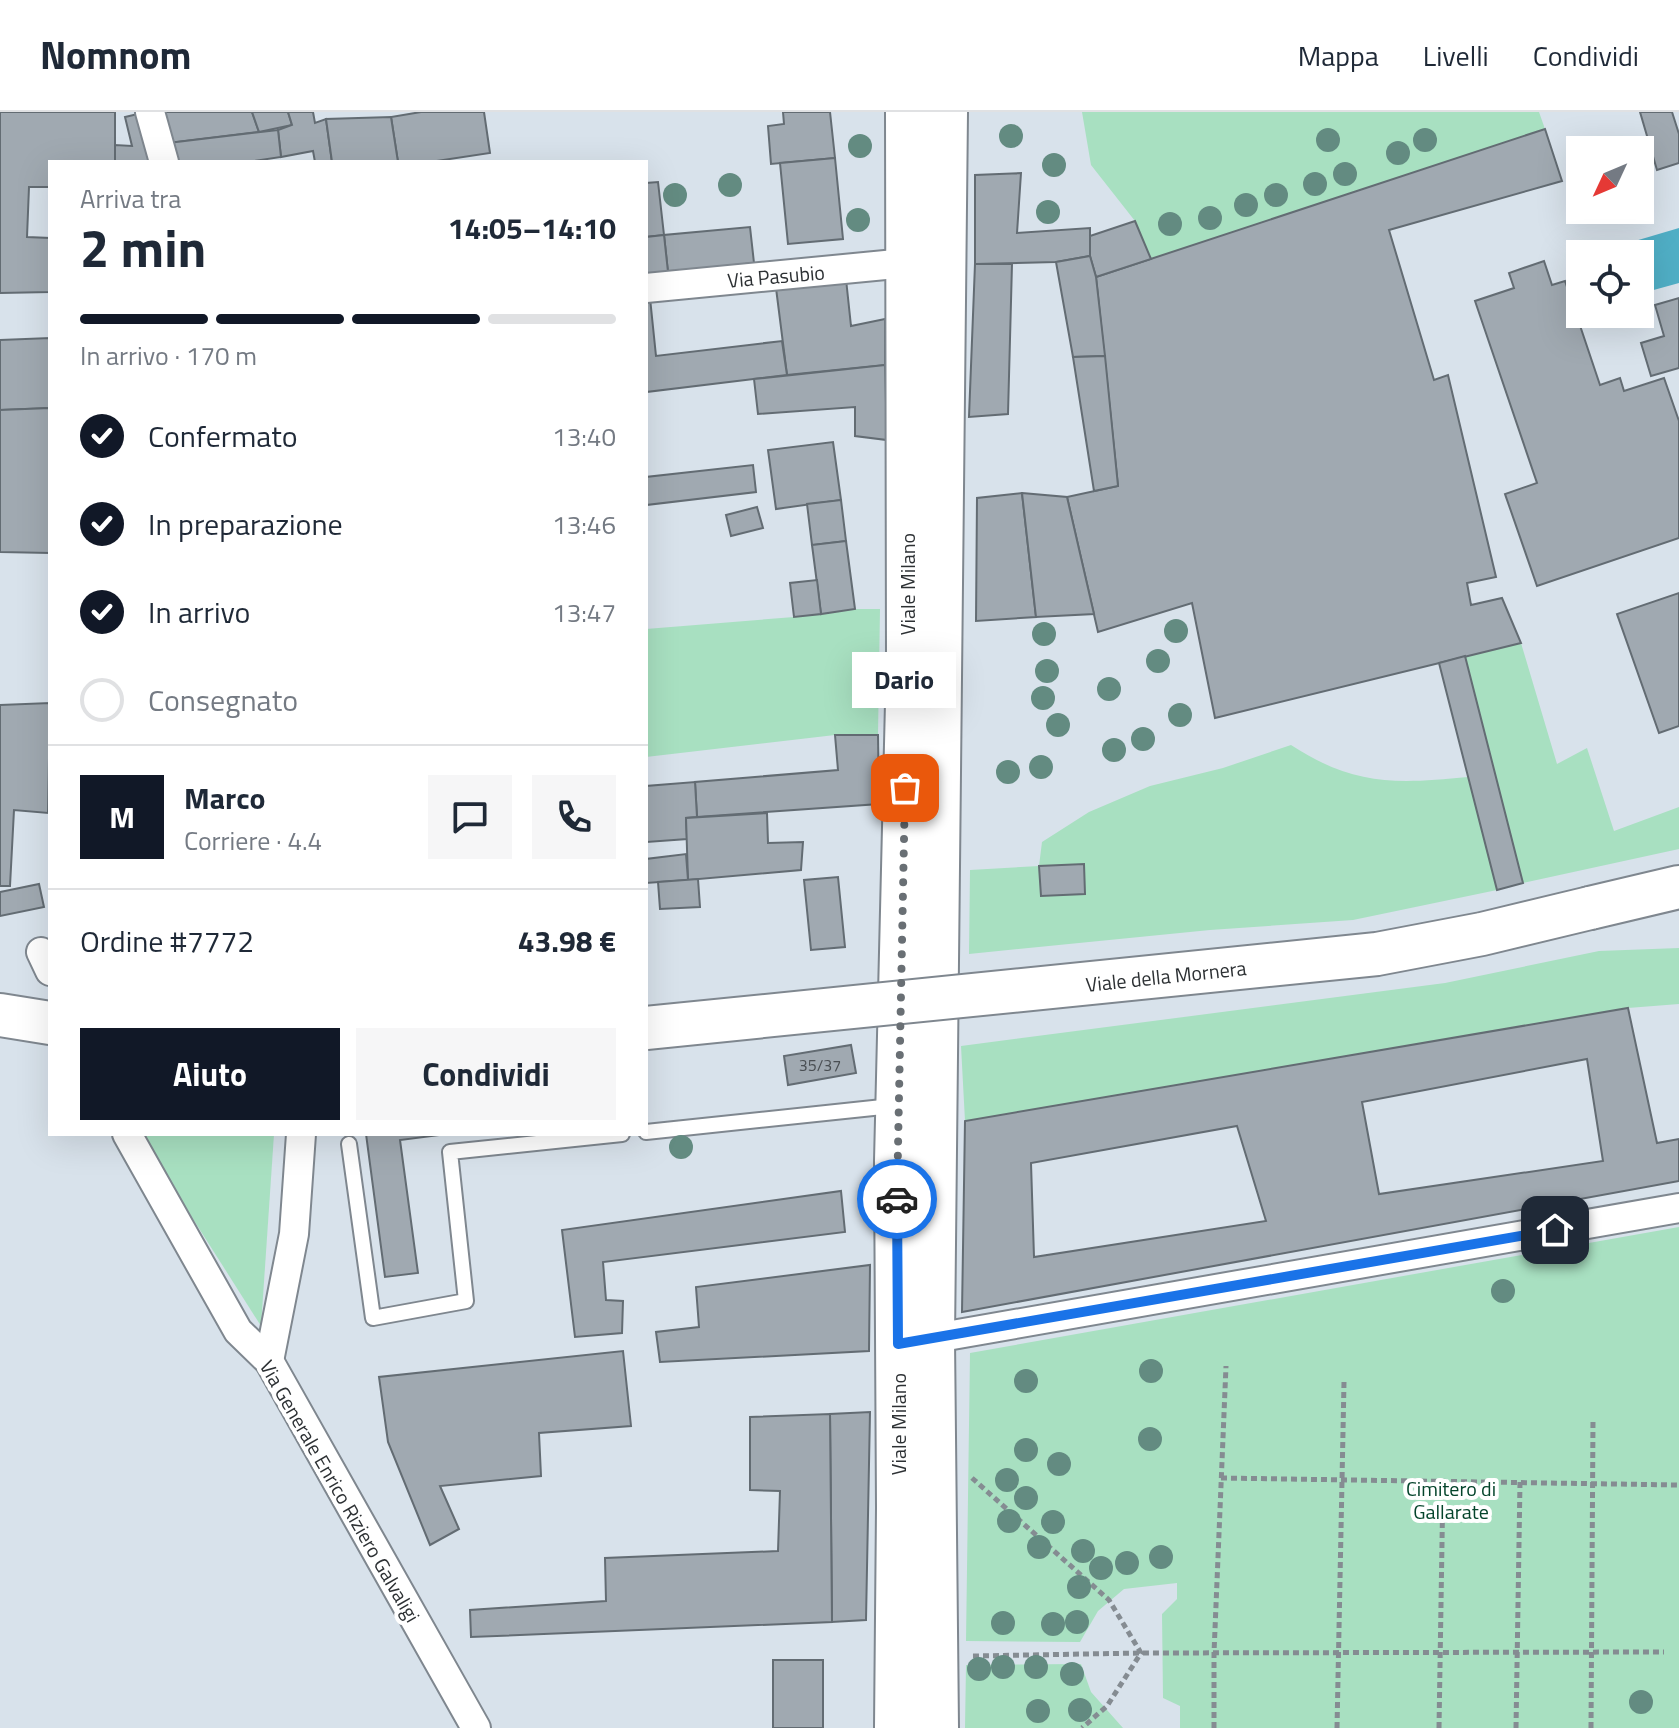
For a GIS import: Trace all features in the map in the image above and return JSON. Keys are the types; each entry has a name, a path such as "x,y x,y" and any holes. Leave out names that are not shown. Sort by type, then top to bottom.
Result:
{"street":[{"path":"150,112 163,160"},
{"name":"Viale Milano","path":"907,112 908,661 897,1105 915,1341 920,1500 938,1657 937,1728"},
{"name":"Viale Milano","path":"915,1341 946,112"},
{"name":"Via Pasubio","path":"648,288 906,263"},
{"name":"Viale della Mornera","path":"648,1028 1377,954 1482,934 1679,887"},
{"path":"0,1015 48,1023"},
{"name":"Via Generale Enrico Riziero Galvaligi","path":"128,1136 238,1331 269,1361 476,1728"},
{"path":"269,1361 294,1234 301,1136"},
{"path":"915,1341 1679,1208"},
{"name":"Viale Milano","path":"896,1728 920,1500"}],"lane":[{"path":"648,1132 897,1105"},
{"path":"349,1144 373,1318 466,1301 450,1152 603,1136"}],"path":[{"path":"1214,1728 1214,1653 1226,1366"},
{"path":"1337,1728 1344,1382"},
{"path":"1591,1728 1593,1420"},
{"path":"920,1500 965,1472 1109,1600 1141,1653"},
{"path":"1221,1478 1679,1485"},
{"path":"1439,1728 1443,1481"},
{"path":"1516,1728 1520,1482"},
{"path":"938,1657 1141,1653 1664,1652"},
{"path":"1082,1728 1107,1706 1141,1653"}],"green space":[{"path":"1082,112 1539,112 1545,129 1151,259 1135,221 1091,165"},
{"path":"880,609 878,735 835,735 648,757 648,629"},
{"path":"1521,643 1557,764 1587,748 1614,831 1679,807 1679,849 1523,883 1465,657"},
{"path":"1291,745 1335,768 1376,779 1418,781 1468,777 1497,890 1353,920 1210,930 969,954 970,870 1039,866 1042,842 1089,812 1150,786 1223,768","holes":["1083,864 1085,894 1041,896"]},
{"path":"1679,948 1679,1004 1628,1008 965,1121 961,1046 1445,983 1599,951"},
{"path":"140,1136 274,1136 261,1326"},
{"name":"Cimitero di Gallarate","path":"1679,1227 1679,1728 1180,1728 1180,1706 1163,1698 1162,1614 1177,1599 1177,1583 1124,1589 1098,1611 1080,1642 966,1641 970,1353"},
{"path":"1081,1664 1091,1692 1123,1728 965,1728 966,1665"}],"water":[{"path":"1679,228 1679,283 1654,290 1654,240 1638,240"}],"building":[{"path":"0,112 115,112 115,160 48,160 48,187 29,187 27,237 48,238 48,292 0,293"},
{"path":"161,112 252,112 259,132 168,143"},
{"path":"252,112 288,112 292,125 259,132"},
{"path":"288,112 313,112 315,123 326,119 332,160 315,160 313,151 281,157 278,130 292,125"},
{"path":"421,112 484,112 490,153 443,160 398,160 391,117"},
{"path":"783,112 830,112 835,158 771,164 768,126 784,124"},
{"path":"1640,112 1672,112 1679,134 1679,163 1657,170 1654,136 1647,136"},
{"path":"142,113 153,160 115,160 115,145 132,146 125,117"},
{"path":"391,117 398,160 332,160 326,119"},
{"path":"1545,129 1562,181 1389,230 1434,380 1448,375 1496,577 1467,583 1471,605 1502,598 1521,643 1215,718 1192,603 1098,632 1067,497 1118,486 1096,277"},
{"path":"278,130 281,157 261,160 173,160 168,143"},
{"path":"835,158 843,239 788,244 780,163"},
{"path":"1021,173 1017,233 1090,228 1090,256 1056,262 975,264 975,175"},
{"path":"658,182 664,235 648,237 648,183"},
{"path":"1135,221 1151,259 1096,277 1090,256 1090,236"},
{"path":"750,227 754,263 668,272 664,235"},
{"path":"664,235 668,272 648,274 648,237"},
{"path":"1090,256 1096,277 1105,356 1073,357 1056,262"},
{"path":"1544,261 1552,285 1565,281 1566,328 1581,328 1600,385 1620,378 1624,391 1664,378 1679,421 1679,538 1537,586 1505,494 1537,483 1475,301 1514,288 1509,273"},
{"path":"975,264 1012,264 1008,414 969,417"},
{"path":"846,279 851,326 885,319 885,365 787,375 776,288"},
{"path":"648,298 656,356 782,341 787,375 648,392"},
{"path":"1679,298 1679,368 1651,376 1641,343 1664,336 1655,305"},
{"path":"48,338 48,408 0,410 0,340"},
{"path":"1105,356 1118,486 1094,491 1073,357"},
{"path":"885,365 887,440 855,436 855,407 758,414 754,379"},
{"path":"48,408 48,553 0,552 0,410"},
{"path":"833,442 841,500 776,509 768,450"},
{"path":"753,465 756,492 648,505 648,477"},
{"path":"1022,493 1036,617 976,621 977,498"},
{"path":"1022,493 1067,497 1094,614 1036,617"},
{"path":"841,500 846,541 812,545 807,504"},
{"path":"757,507 763,528 731,536 726,515"},
{"path":"846,541 855,609 821,614 812,545"},
{"path":"817,580 821,614 794,617 790,583"},
{"path":"1679,593 1679,726 1659,733 1617,614"},
{"path":"1465,656 1523,883 1497,890 1439,663"},
{"path":"48,703 48,813 14,810 10,886 0,886 0,705"},
{"path":"835,735 878,735 879,804 697,817 695,782 838,770"},
{"path":"695,782 697,817 686,818 687,839 648,842 648,786"},
{"path":"767,813 768,843 803,842 801,870 688,880 686,818"},
{"path":"686,854 688,880 648,883 648,859"},
{"path":"1084,864 1085,894 1041,896 1039,866"},
{"path":"838,877 845,947 811,950 804,880"},
{"path":"698,879 700,907 660,909 658,882"},
{"path":"39,884 44,907 0,916 0,892"},
{"path":"1628,1008 1657,1143 1679,1139 1679,1181 962,1312 965,1121","holes":["1587,1059 1603,1161 1379,1194 1362,1102","1237,1126 1266,1221 1034,1257 1031,1163"]},
{"path":"851,1045 856,1073 788,1085 784,1056"},
{"path":"366,1136 431,1136 400,1140 418,1273 385,1277"},
{"path":"841,1191 845,1232 603,1262 606,1300 623,1301 622,1333 575,1337 562,1230"},
{"path":"870,1265 869,1351 660,1362 656,1332 699,1327 696,1287"},
{"path":"623,1351 631,1426 539,1433 541,1476 440,1486 459,1529 430,1545 388,1442 379,1377"},
{"path":"870,1412 866,1620 832,1622 830,1414"},
{"path":"830,1414 832,1622 471,1637 470,1610 606,1601 605,1558 778,1551 780,1491 750,1490 750,1417"},
{"path":"773,1660 823,1660 823,1728 773,1728"}],"way so far":[{"path":"897,1199 905,788"}],"place":[{"name":"Dario","path":"905,788"}],"route":[{"path":"897,1199 898,1344 1555,1230"}]}
